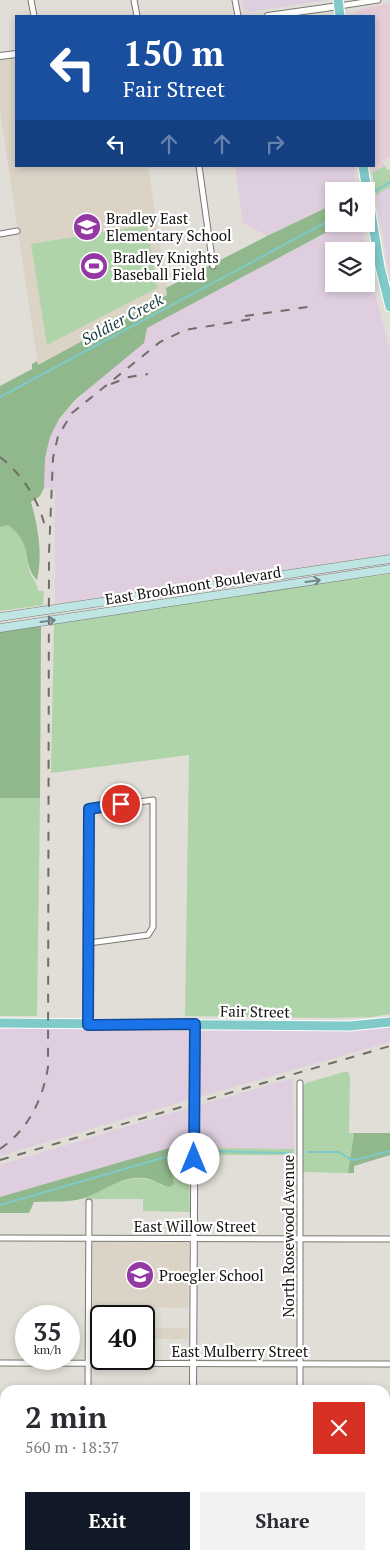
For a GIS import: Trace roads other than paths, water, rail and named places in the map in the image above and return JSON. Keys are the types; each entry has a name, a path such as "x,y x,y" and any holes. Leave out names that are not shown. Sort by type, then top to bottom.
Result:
{"main road":[{"path":"362,167 390,307"},
{"name":"East Brookmont Boulevard","path":"0,616 390,559"},
{"name":"East Brookmont Boulevard","path":"0,628 390,569"},
{"name":"Fair Street","path":"0,1023 350,1026 390,1022"}],"street":[{"path":"31,0 34,15"},
{"path":"134,0 137,15"},
{"path":"235,0 238,15"},
{"path":"273,15 338,3 378,0"},
{"path":"0,56 15,54"},
{"path":"199,167 213,266"},
{"path":"0,234 17,231"},
{"path":"88,1025 89,809 153,800 153,927 148,935 89,943"},
{"path":"193,1385 195,1024"},
{"name":"North Rosewood Avenue","path":"300,1083 300,1385"},
{"path":"88,1385 89,1202"},
{"name":"East Willow Street","path":"0,1238 390,1240"},
{"name":"East Mulberry Street","path":"0,1363 390,1364"}],"waterway":[{"name":"Soldier Creek","path":"375,191 390,182"},
{"name":"Soldier Creek","path":"0,397 325,223"},
{"path":"204,1151 289,1153"},
{"path":"308,1152 339,1152 355,1160 390,1151"},
{"path":"0,1205 183,1152"}],"railway":[{"path":"245,316 315,306"},
{"path":"0,1149 19,1133 33,1113 46,1079 48,1067 49,553 53,458 58,436 72,413 160,342 185,330 252,319"},
{"path":"111,384 129,377 148,374"},
{"path":"0,457 16,472 30,490 44,521 46,532"},
{"path":"0,1160 390,1046"}],"place":[{"name":"Bradley East Elementary School","path":"87,227"},
{"name":"Bradley Knights Baseball Field","path":"94,266"},
{"name":"Proegler School","path":"140,1275"}]}
